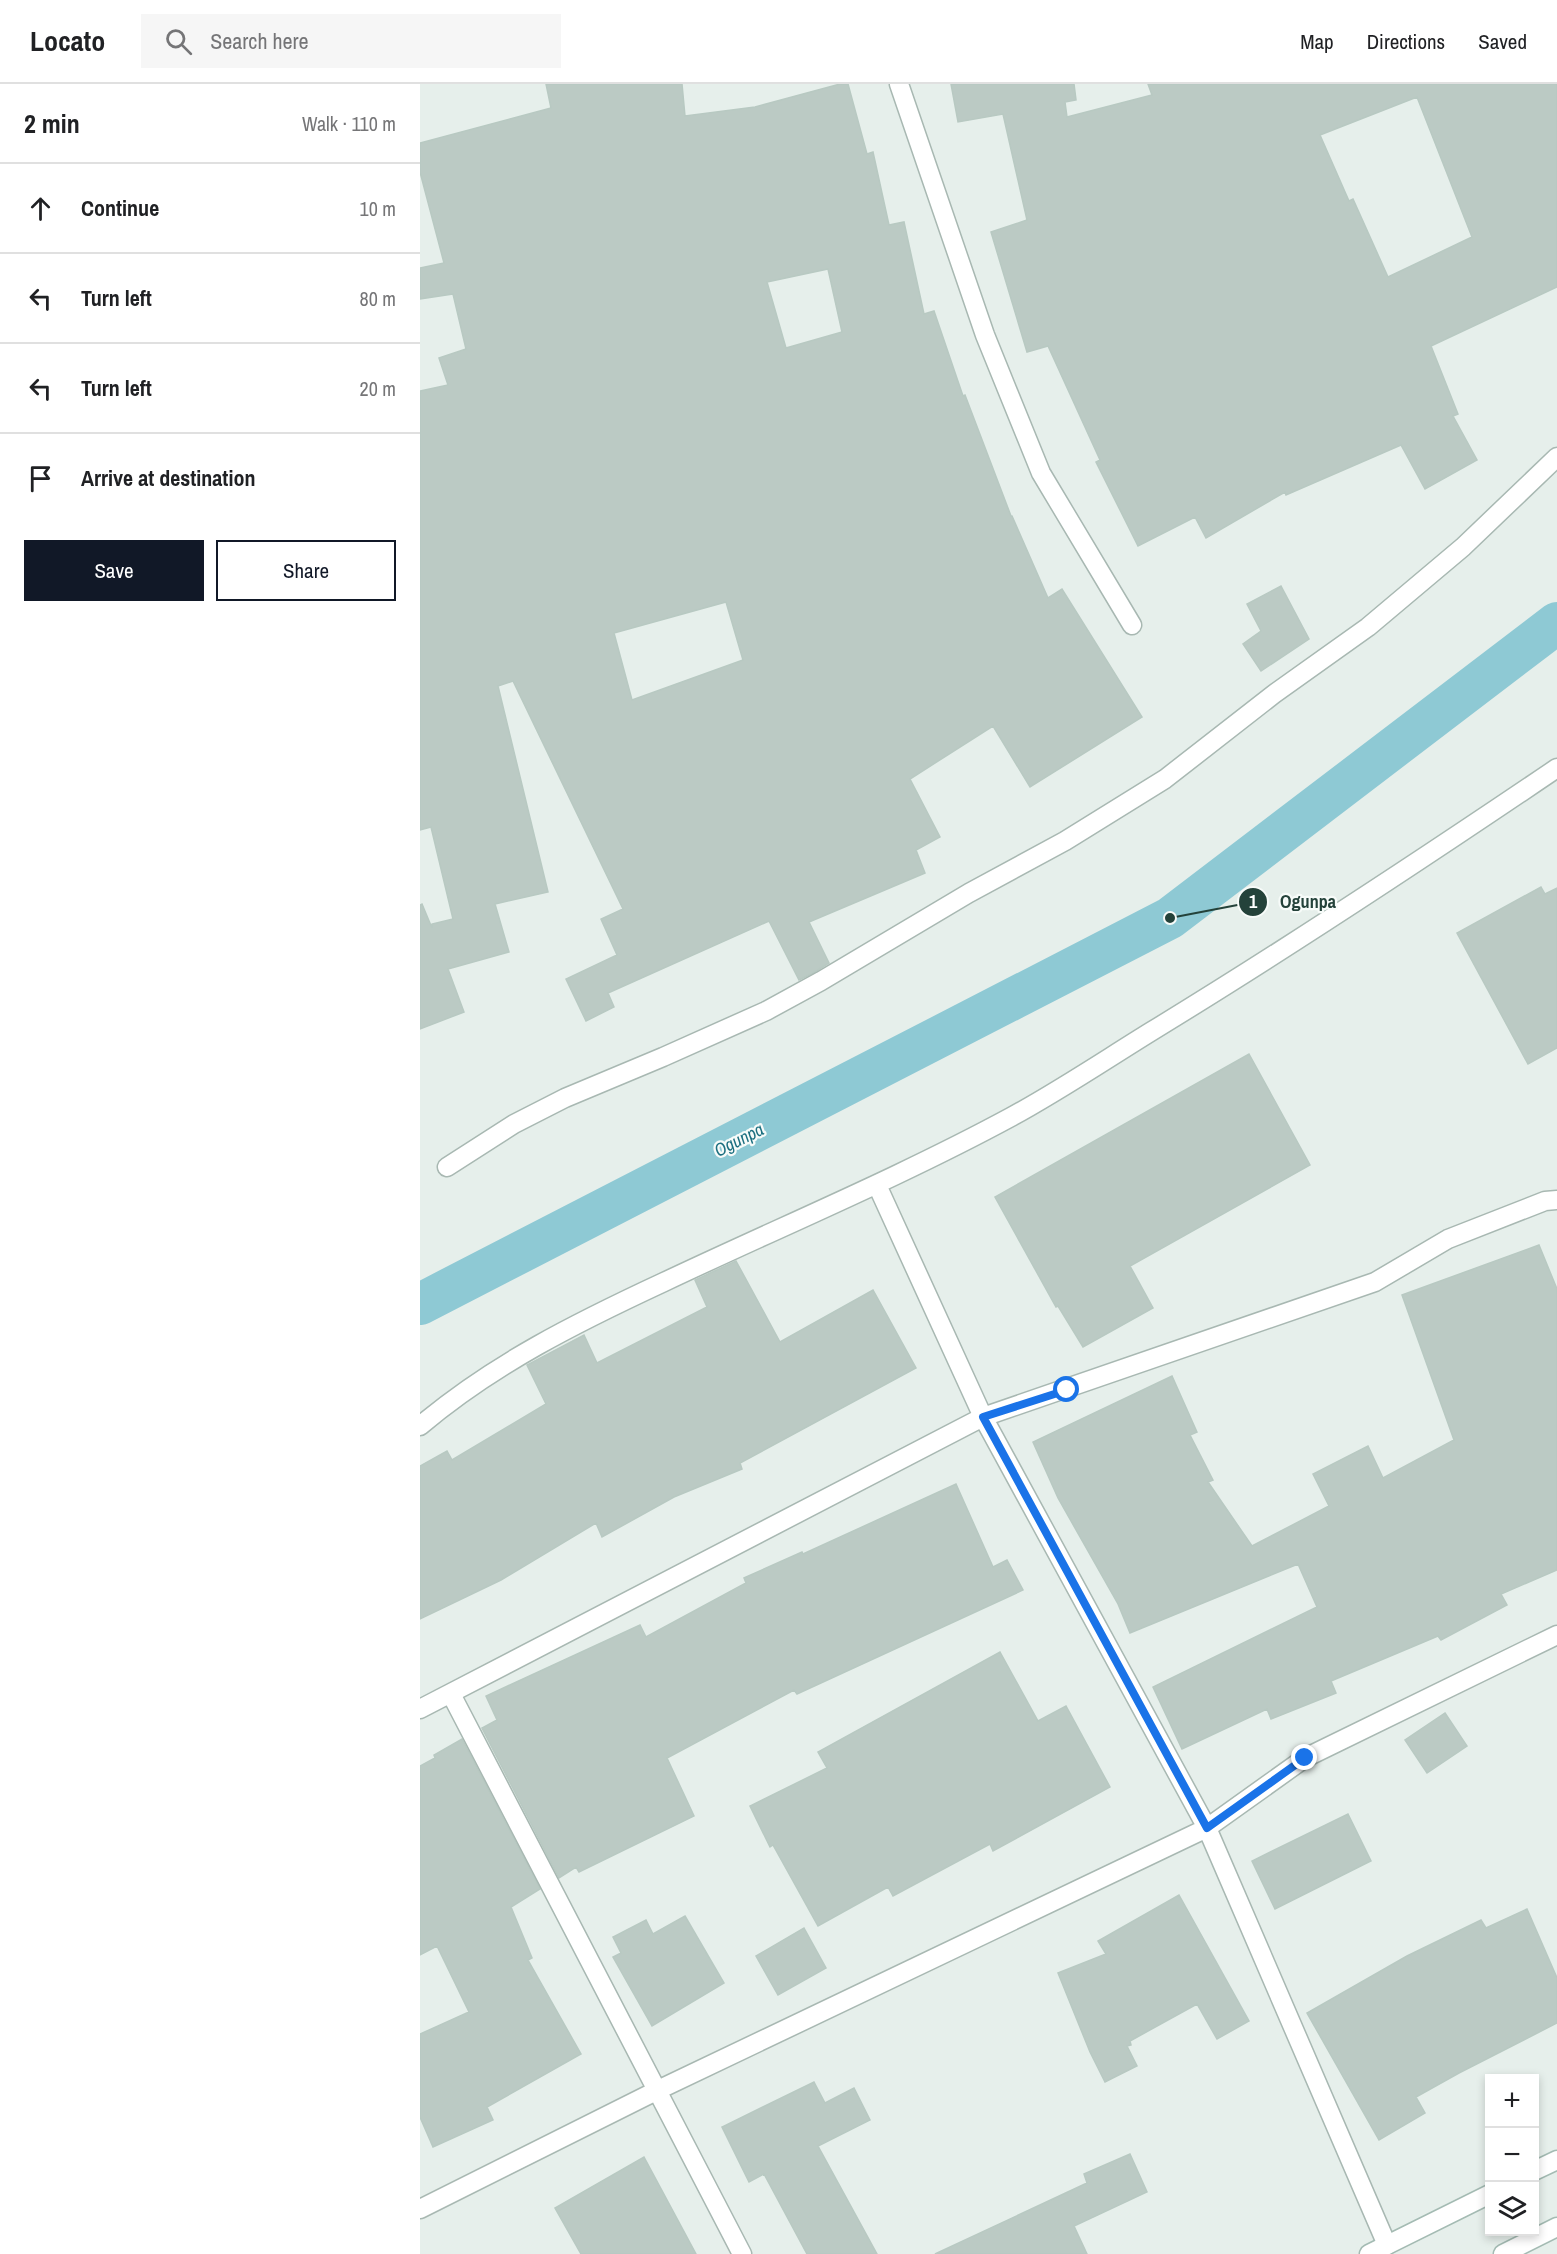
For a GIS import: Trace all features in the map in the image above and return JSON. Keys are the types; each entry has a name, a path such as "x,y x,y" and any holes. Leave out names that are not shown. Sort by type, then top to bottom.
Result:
{"street":[{"path":"899,84 985,335 1041,473 1132,624"},
{"path":"447,1167 514,1124 565,1098 775,1006 969,893 1065,841 1164,779 1274,694 1368,627 1463,547 1557,457"},
{"path":"420,1426 478,1380 575,1324 877,1185 1012,1116 1226,986 1436,850 1557,768"},
{"path":"877,1185 983,1417 1207,1828 1387,2245"},
{"path":"420,1710 983,1417 1375,1282 1448,1239 1545,1201 1557,1200"},
{"path":"420,2209 658,2090 1207,1828 1305,1758 1557,1635"},
{"path":"451,1694 742,2254"},
{"path":"1539,2169 1557,2160"},
{"path":"1369,2254 1485,2196"},
{"path":"1503,2254 1557,2227"}],"building":[{"path":"546,84 682,84 685,116 755,107 840,84 848,84 867,154 873,152 889,225 904,222 924,314 934,311 963,396 965,395 1011,516 1048,598 1062,589 1142,717 1030,787 993,726 910,779 940,837 916,850 925,873 809,922 829,963 813,973 799,980 769,921 608,993 614,1007 586,1021 566,979 617,955 601,919 623,909 513,681 498,686 548,892 495,904 509,952 448,969 464,1012 420,1029 420,905 422,904 432,928 432,924 453,919 431,827 420,830 420,391 448,385 439,358 466,349 453,294 420,299 420,268 444,263 420,172 420,143 551,108","holes":["828,269 842,332 786,348 767,282","726,602 743,660 632,700 614,633"]},
{"path":"951,84 1074,84 1076,100 1065,102 1067,117 1152,95 1148,84 1557,84 1557,287 1431,346 1458,414 1453,416 1477,460 1425,489 1401,445 1286,495 1285,492 1206,538 1195,517 1138,546 1096,462 1100,460 1048,346 1027,352 991,232 1027,220 1003,114 958,122","holes":["1417,97 1472,237 1388,277 1353,199 1349,201 1320,135"]},
{"path":"1281,586 1309,639 1261,671 1243,644 1261,631 1247,604"},
{"path":"1541,887 1545,894 1557,888 1557,1048 1528,1064 1457,933"},
{"path":"1249,1054 1310,1165 1130,1266 1153,1308 1083,1347 1058,1306 1056,1307 995,1197"},
{"path":"1539,1245 1557,1289 1557,1570 1501,1594 1507,1605 1441,1640 1438,1636 1331,1681 1336,1693 1271,1719 1267,1709 1182,1749 1153,1687 1317,1607 1298,1564 1130,1633 1118,1604 1058,1498 1033,1442 1172,1376 1197,1432 1190,1435 1213,1480 1208,1482 1252,1546 1329,1506 1313,1474 1368,1446 1383,1478 1454,1440 1402,1295"},
{"path":"736,1261 780,1342 873,1290 916,1368 740,1463 742,1469 674,1497 602,1537 596,1523 501,1580 420,1619 420,1466 447,1451 452,1460 546,1404 527,1365 584,1335 597,1363 707,1307 695,1280"},
{"path":"956,1484 993,1567 1007,1560 1023,1590 797,1694 794,1690 667,1758 694,1816 579,1872 576,1867 559,1878 482,1728 497,1720 486,1696 640,1625 646,1637 746,1583 744,1578 802,1552 803,1554"},
{"path":"1000,1652 1038,1721 1066,1706 1110,1787 993,1851 990,1844 893,1896 888,1887 818,1926 773,1845 770,1847 750,1806 827,1768 818,1752"},
{"path":"1445,1713 1467,1746 1427,1773 1405,1740"},
{"path":"462,1739 540,1889 511,1907 532,1958 528,1960 581,2054 487,2107 493,2120 433,2147 420,2117 420,2034 469,2012 437,1946 420,1955 420,1766"},
{"path":"1348,1814 1371,1861 1275,1909 1252,1861"},
{"path":"1179,1895 1249,2021 1217,2039 1197,2004 1130,2041 1131,2045 1127,2046 1137,2066 1105,2082 1090,2052 1058,1973 1106,1954 1098,1941"},
{"path":"1527,1909 1557,1978 1557,2023 1416,2097 1425,2113 1379,2140 1307,2013 1407,1956 1481,1920 1486,1928"},
{"path":"685,1916 724,1983 652,2026 613,1957 621,1953 613,1937 646,1920 653,1934"},
{"path":"804,1928 826,1968 778,1995 756,1956"},
{"path":"814,2082 825,2103 854,2088 870,2120 818,2146 877,2254 807,2254 764,2174 749,2182 722,2127"},
{"path":"1130,2154 1147,2192 1074,2226 1087,2254 935,2254 1087,2183 1084,2174"},
{"path":"644,2157 696,2254 581,2254 555,2208"}],"waterway":[{"name":"Ogunpa","path":"420,1304 1170,918 1557,623"}],"place":[{"name":"Ogunpa","path":"1170,918"}],"route":[{"path":"1067,1390 983,1417 1207,1828 1305,1758"}]}
